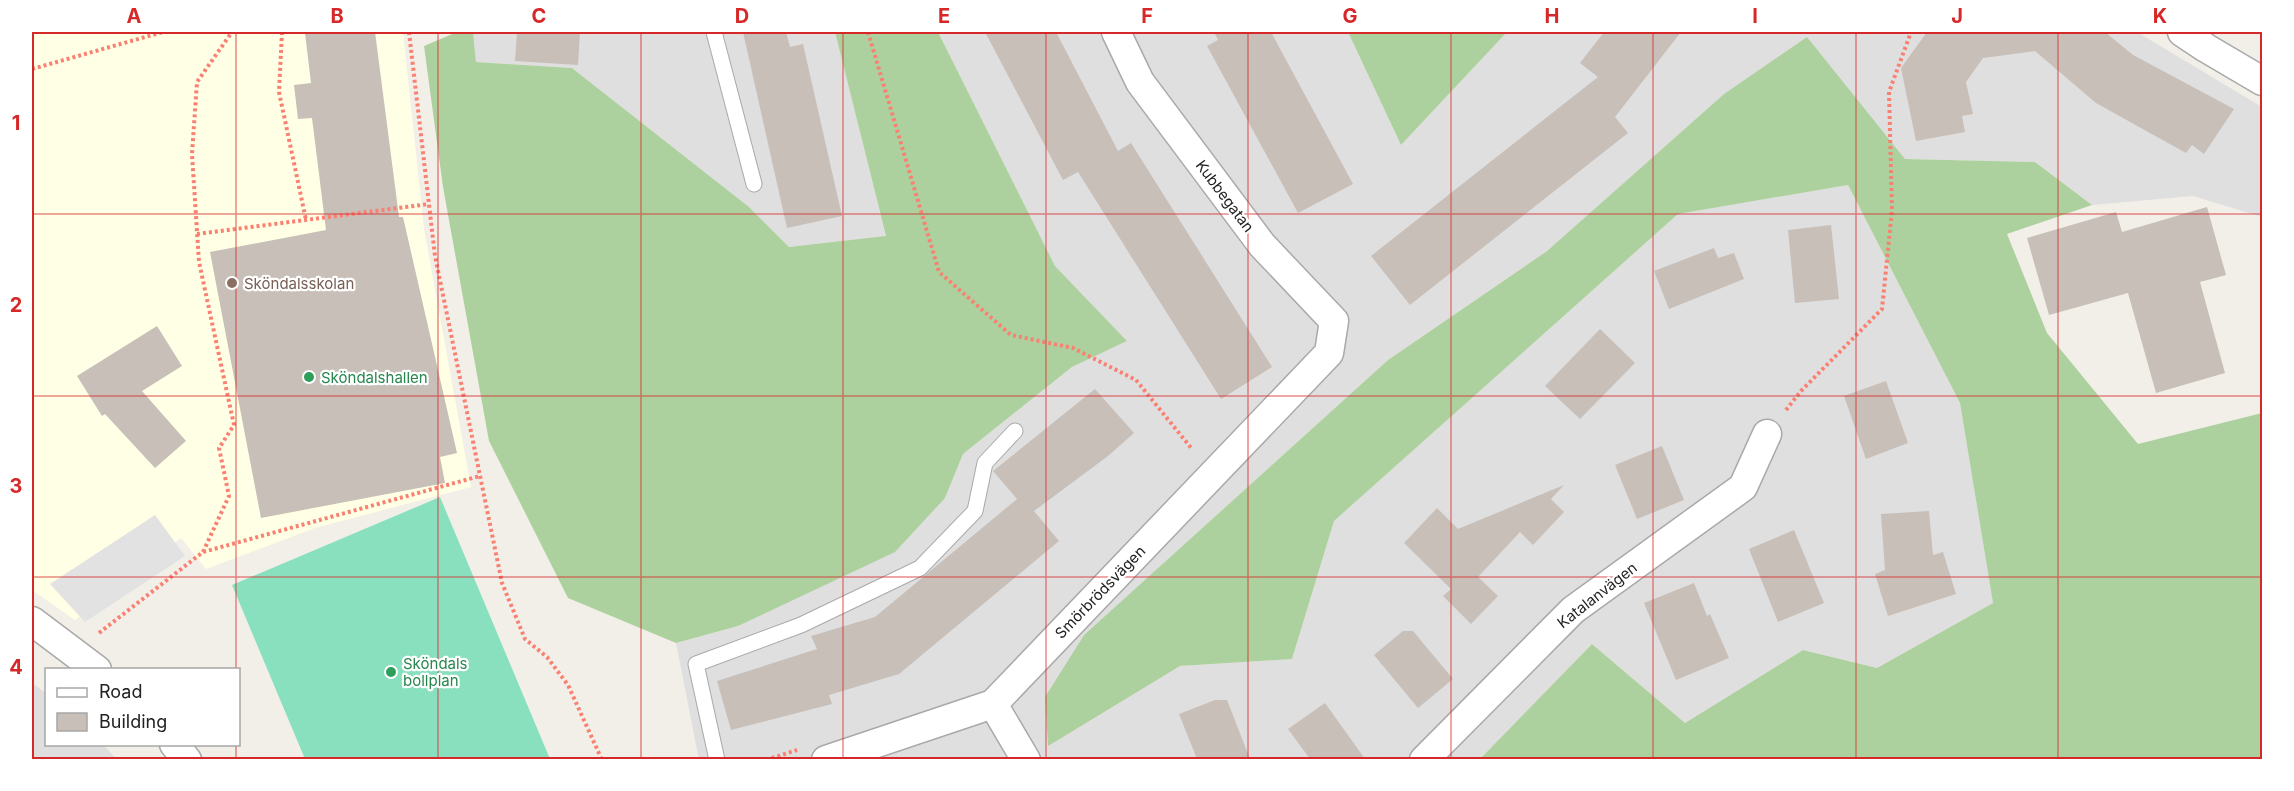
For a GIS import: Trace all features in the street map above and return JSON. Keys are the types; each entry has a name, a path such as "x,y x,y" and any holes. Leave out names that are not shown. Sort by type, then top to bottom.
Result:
{"street":[{"name":"Kubbegatan","path":"1116,32 1140,82 1262,245 1334,321 1329,353"},
{"path":"2182,32 2262,81"},
{"name":"Smörbrödsvägen","path":"826,759 993,704 1329,353"},
{"name":"Katalanvägen","path":"1424,759 1573,610 1743,487 1767,434"},
{"path":"32,621 96,668"},
{"path":"993,704 1026,759"},
{"path":"176,746 186,759"}],"lane":[{"path":"714,32 754,184"},
{"path":"717,759 696,664 801,625 920,568 975,511 985,463 1015,431"}],"path":[{"path":"32,69 163,32"},
{"path":"203,552 228,496 219,448 234,425 199,262 192,154 197,82 232,32"},
{"path":"282,32 279,92 306,220"},
{"path":"409,32 435,256 502,583 525,639 547,657 568,685 602,759"},
{"path":"868,32 939,272 1011,335 1073,348 1136,380 1213,474"},
{"path":"1767,434 1801,391 1881,309 1892,210 1889,92 1911,32"},
{"path":"197,234 429,204"},
{"path":"74,652 203,552 480,476"},
{"path":"766,759 799,749"}],"shaded area":[{"name":"Sköndalsskolan","path":"32,32 403,32 424,229 471,487 315,528 206,569 181,538 75,620 32,590"},
{"path":"473,32 835,32 886,237 789,247 749,207 572,68 476,62"},
{"path":"938,32 1348,32 1401,145 1507,32 2137,32 2262,107 2262,217 2193,196 2092,205 2035,162 1905,159 1807,38 1724,94 1547,251 1388,360 1084,635 1045,697 1048,745 1180,666 1292,659 1334,521 1678,214 1848,185 1960,403 1993,603 1877,668 1803,650 1685,723 1592,644 1480,759 699,760 676,643 738,626 945,498 963,454 1072,367 1127,341 1055,266"},
{"path":"155,515 185,556 85,622 50,584"},
{"path":"32,683 45,692 45,746 105,746 116,759 32,759"}],"green space":[{"path":"457,32 473,32 476,62 572,68 749,207 789,247 886,236 835,32 938,32 1055,266 1127,341 1072,367 963,454 945,498 895,552 738,626 676,643 568,598 489,441 443,187 424,46"},
{"path":"1348,32 1507,32 1401,145"},
{"path":"1807,37 1905,159 2035,162 2092,205 2007,234 2047,333 2138,444 2262,413 2262,759 1480,759 1592,644 1685,723 1803,650 1877,668 1993,603 1960,403 1848,185 1678,214 1334,521 1292,659 1180,666 1048,746 1045,697 1084,635 1388,360 1547,251 1724,94"},
{"name":"Sköndals bollplan","path":"440,497 550,759 305,759 232,585"}],"building":[{"path":"375,32 399,217 403,217 457,453 440,457 445,483 261,518 210,252 326,230 312,118 298,119 294,85 311,83 305,33"},
{"path":"517,32 580,32 578,65 515,61"},
{"path":"743,32 786,32 790,47 803,44 842,216 787,228"},
{"path":"985,32 1056,32 1118,151 1131,143 1272,367 1221,399 1078,172 1063,180"},
{"path":"1214,32 1271,32 1353,184 1298,213 1207,46 1218,40"},
{"path":"1604,32 1681,32 1615,117 1628,133 1410,305 1371,256 1598,77 1580,63"},
{"path":"1927,32 2105,32 2133,55 2234,109 2204,154 2192,145 2186,153 2096,103 2035,51 1983,58 1966,82 1973,114 1962,116 1965,132 1916,141 1901,68"},
{"path":"2207,207 2226,275 2200,282 2225,373 2156,393 2128,293 2049,315 2027,238 2116,212 2122,232"},
{"path":"1831,225 1839,299 1795,303 1788,230"},
{"path":"1714,248 1718,258 1734,253 1744,279 1669,309 1654,271"},
{"path":"157,326 182,366 142,391 186,441 155,468 105,414 102,416 77,376"},
{"path":"1600,329 1635,363 1580,419 1545,386"},
{"path":"1886,381 1908,443 1866,459 1844,396"},
{"path":"1095,389 1134,433 1108,456 1034,511 1059,541 899,674 829,695 832,704 731,730 717,681 817,649 811,636 875,617 1017,499 993,471"},
{"path":"1662,446 1684,500 1637,519 1615,465"},
{"path":"1564,485 1551,499 1564,512 1533,545 1520,532 1478,577 1498,596 1471,624 1443,596 1451,589 1404,543 1437,508 1458,529"},
{"path":"1929,511 1933,555 1943,552 1956,594 1888,616 1875,574 1885,570 1881,514"},
{"path":"1794,530 1824,603 1778,622 1749,549"},
{"path":"1694,583 1707,616 1710,614 1729,658 1676,680 1644,603"},
{"path":"1403,631 1413,631 1453,679 1418,708 1374,655"},
{"path":"1215,700 1227,700 1250,759 1197,759 1179,714"},
{"path":"1325,703 1365,759 1310,759 1288,729"}],"place":[{"name":"Sköndalsskolan","path":"232,283"},
{"name":"Sköndalshallen","path":"309,377"},
{"name":"Sköndals bollplan","path":"391,672"}]}
